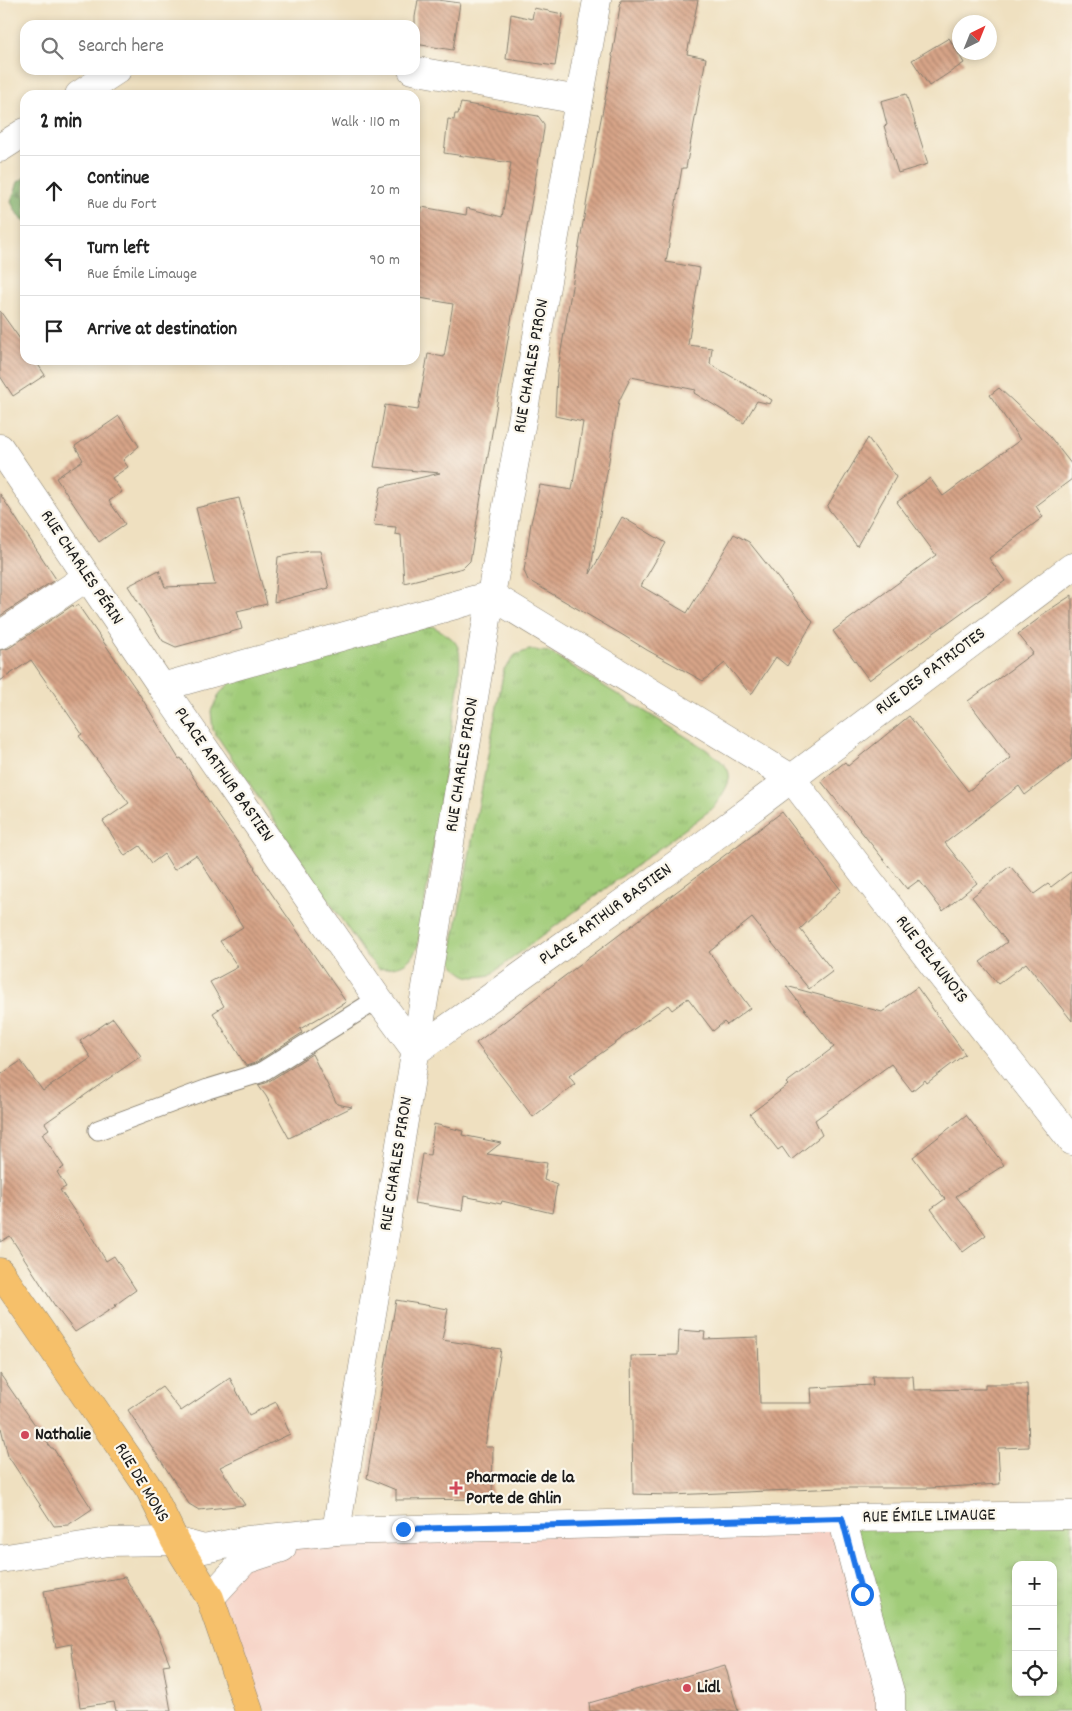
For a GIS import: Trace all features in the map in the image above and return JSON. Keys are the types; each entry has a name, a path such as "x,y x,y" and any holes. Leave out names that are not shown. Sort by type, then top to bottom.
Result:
{"main road":[{"name":"RUE DE MONS","path":"0,1272 150,1490 175,1541 210,1598 249,1711"}],"street":[{"name":"RUE CHARLES PIRON","path":"336,1531 491,595 597,0"},
{"path":"420,71 579,100"},
{"path":"87,90 110,75"},
{"path":"0,148 20,135"},
{"name":"RUE CHARLES PÉRIN","path":"0,448 162,687"},
{"name":"RUE DES PATRIOTES","path":"791,778 1072,567"},
{"path":"0,635 87,576"},
{"path":"491,595 791,778"},
{"name":"PLACE ARTHUR BASTIEN","path":"491,595 162,687 378,1000 416,1051 698,849 791,778"},
{"name":"RUE DELAUNOIS","path":"791,778 943,978 1072,1141"},
{"name":"RUE ÉMILE LIMAUGE","path":"336,1531 842,1518 1072,1515"},
{"path":"842,1518 891,1695 891,1711"},
{"path":"0,1559 108,1542 175,1541 204,1548 248,1540 336,1531"},
{"path":"210,1598 245,1560 336,1531"}],"lane":[{"path":"98,1130 208,1089 260,1074 378,1000"}],"shaded area":[{"path":"842,1518 891,1711 249,1711 210,1598 245,1560 336,1531"}],"green space":[{"path":"20,181 20,218 11,202"},
{"path":"432,626 450,637 458,647 460,660 459,681 418,946 407,962 379,969 367,957 213,730 211,711 220,693 234,679"},
{"path":"529,650 549,652 704,748 727,768 729,781 713,808 490,975 471,977 459,970 450,959 504,669 515,655"},
{"path":"1072,1515 1072,1711 891,1711 842,1518"}],"building":[{"path":"418,0 460,3 453,50 420,45 420,20 415,20"},
{"path":"621,0 698,0 687,54 706,58 686,168 682,168 666,262 700,268 688,345 712,348 710,364 772,400 770,404 757,401 744,423 694,393 696,390 631,377 619,401 590,574 622,517 666,543 641,586 687,613 734,534 749,542 813,622 787,666 776,657 751,695 725,663 703,681 528,580 524,571 531,523 540,485 572,490 583,422 555,416 557,374 611,69"},
{"path":"534,8 563,14 555,66 506,59 511,14 532,19"},
{"path":"949,38 952,43 952,60 962,60 964,63 929,86 912,60"},
{"path":"906,94 928,164 898,173 884,126 887,125 881,101"},
{"path":"461,103 538,116 544,124 544,129 470,561 463,568 404,583 401,535 395,534 396,527 373,525 381,487 440,473 374,467 385,405 418,410 428,354 444,357 453,304 420,298 420,213 422,207 466,215 467,208 502,217 511,163 444,153 448,119 454,120 455,114 458,114"},
{"path":"0,311 20,339 20,365 38,365 45,375 13,396 0,376"},
{"path":"999,388 1047,433 1072,465 1072,479 1036,506 1043,517 989,558 1005,581 869,680 833,631 936,555 897,502 930,478 943,496 1020,440 990,395"},
{"path":"119,416 139,446 123,460 128,467 112,478 122,492 109,501 125,524 99,542 56,478 83,460 75,446"},
{"path":"868,438 896,477 857,546 827,507"},
{"path":"0,494 56,579 0,616"},
{"path":"239,498 267,604 237,611 242,629 176,647 163,641 128,586 159,570 165,587 215,585 196,508"},
{"path":"309,551 320,551 329,588 274,602 278,557"},
{"path":"1072,595 1072,759 1025,795 1019,786 945,843 977,883 943,911 919,880 907,889 821,781 845,762 848,766 909,716 968,791 1011,758 968,701 1033,653 1018,634 1040,616"},
{"path":"73,605 74,607 78,605 138,692 179,759 181,758 346,1002 300,1029 302,1033 255,1063 246,1066 213,1013 224,1006 210,982 238,967 220,941 243,927 196,855 174,870 164,854 152,863 140,846 125,856 103,821 129,803 79,736 82,734 31,660 0,681 0,650 9,648"},
{"path":"782,812 841,890 800,929 833,971 809,989 752,918 709,952 750,1008 727,1025 724,1022 713,1031 688,998 672,1010 668,1005 569,1076 575,1084 533,1117 476,1043"},
{"path":"1010,866 1034,894 1048,884 1051,887 1072,871 1072,1021 1026,963 998,984 980,962 1007,942 972,897"},
{"path":"786,986 882,1012 917,987 965,1054 927,1083 925,1080 912,1091 891,1064 815,1120 822,1135 791,1160 782,1147 778,1150 750,1114 788,1085 786,1083 834,1047"},
{"path":"113,1018 141,1056 45,1123 49,1129 42,1134 64,1167 57,1172 66,1187 60,1190 106,1261 114,1256 136,1290 116,1306 75,1332 55,1306 10,1236 0,1242 0,1075 21,1061 43,1091 91,1058 80,1041"},
{"path":"312,1054 337,1104 352,1107 289,1138 258,1085 266,1083"},
{"path":"966,1115 1004,1165 956,1196 986,1235 963,1252 931,1209 945,1199 913,1157"},
{"path":"434,1124 463,1131 462,1135 501,1143 487,1154 547,1163 544,1180 557,1185 552,1213 502,1201 501,1204 464,1196 462,1211 414,1203 422,1154 430,1155"},
{"path":"396,1300 448,1309 442,1340 501,1349 485,1447 493,1447 492,1499 396,1500 396,1490 367,1478"},
{"path":"679,1330 705,1332 704,1339 758,1337 760,1403 812,1403 811,1388 873,1385 872,1376 913,1376 914,1390 985,1389 985,1384 1027,1384 1029,1447 998,1448 1000,1484 930,1488 841,1488 671,1495 633,1494 631,1356 678,1355"},
{"path":"0,1374 51,1448 53,1448 92,1509 68,1525 54,1526 8,1456 0,1424"},
{"path":"230,1378 249,1415 276,1402 290,1434 220,1467 245,1505 199,1510 189,1504 128,1410 162,1387 181,1411"},
{"path":"125,1577 157,1631 170,1664 163,1665 171,1711 116,1711 114,1702 80,1707 71,1644 56,1647 44,1591"},
{"name":"Lidl","path":"725,1665 738,1711 590,1711 589,1703"}],"place":[{"name":"Nathalie","path":"25,1435"},
{"name":"Pharmacie de la Porte de Ghlin","path":"456,1488"},
{"name":"Lidl","path":"687,1688"}],"route":[{"path":"403,1529 842,1518 862,1594"}]}
